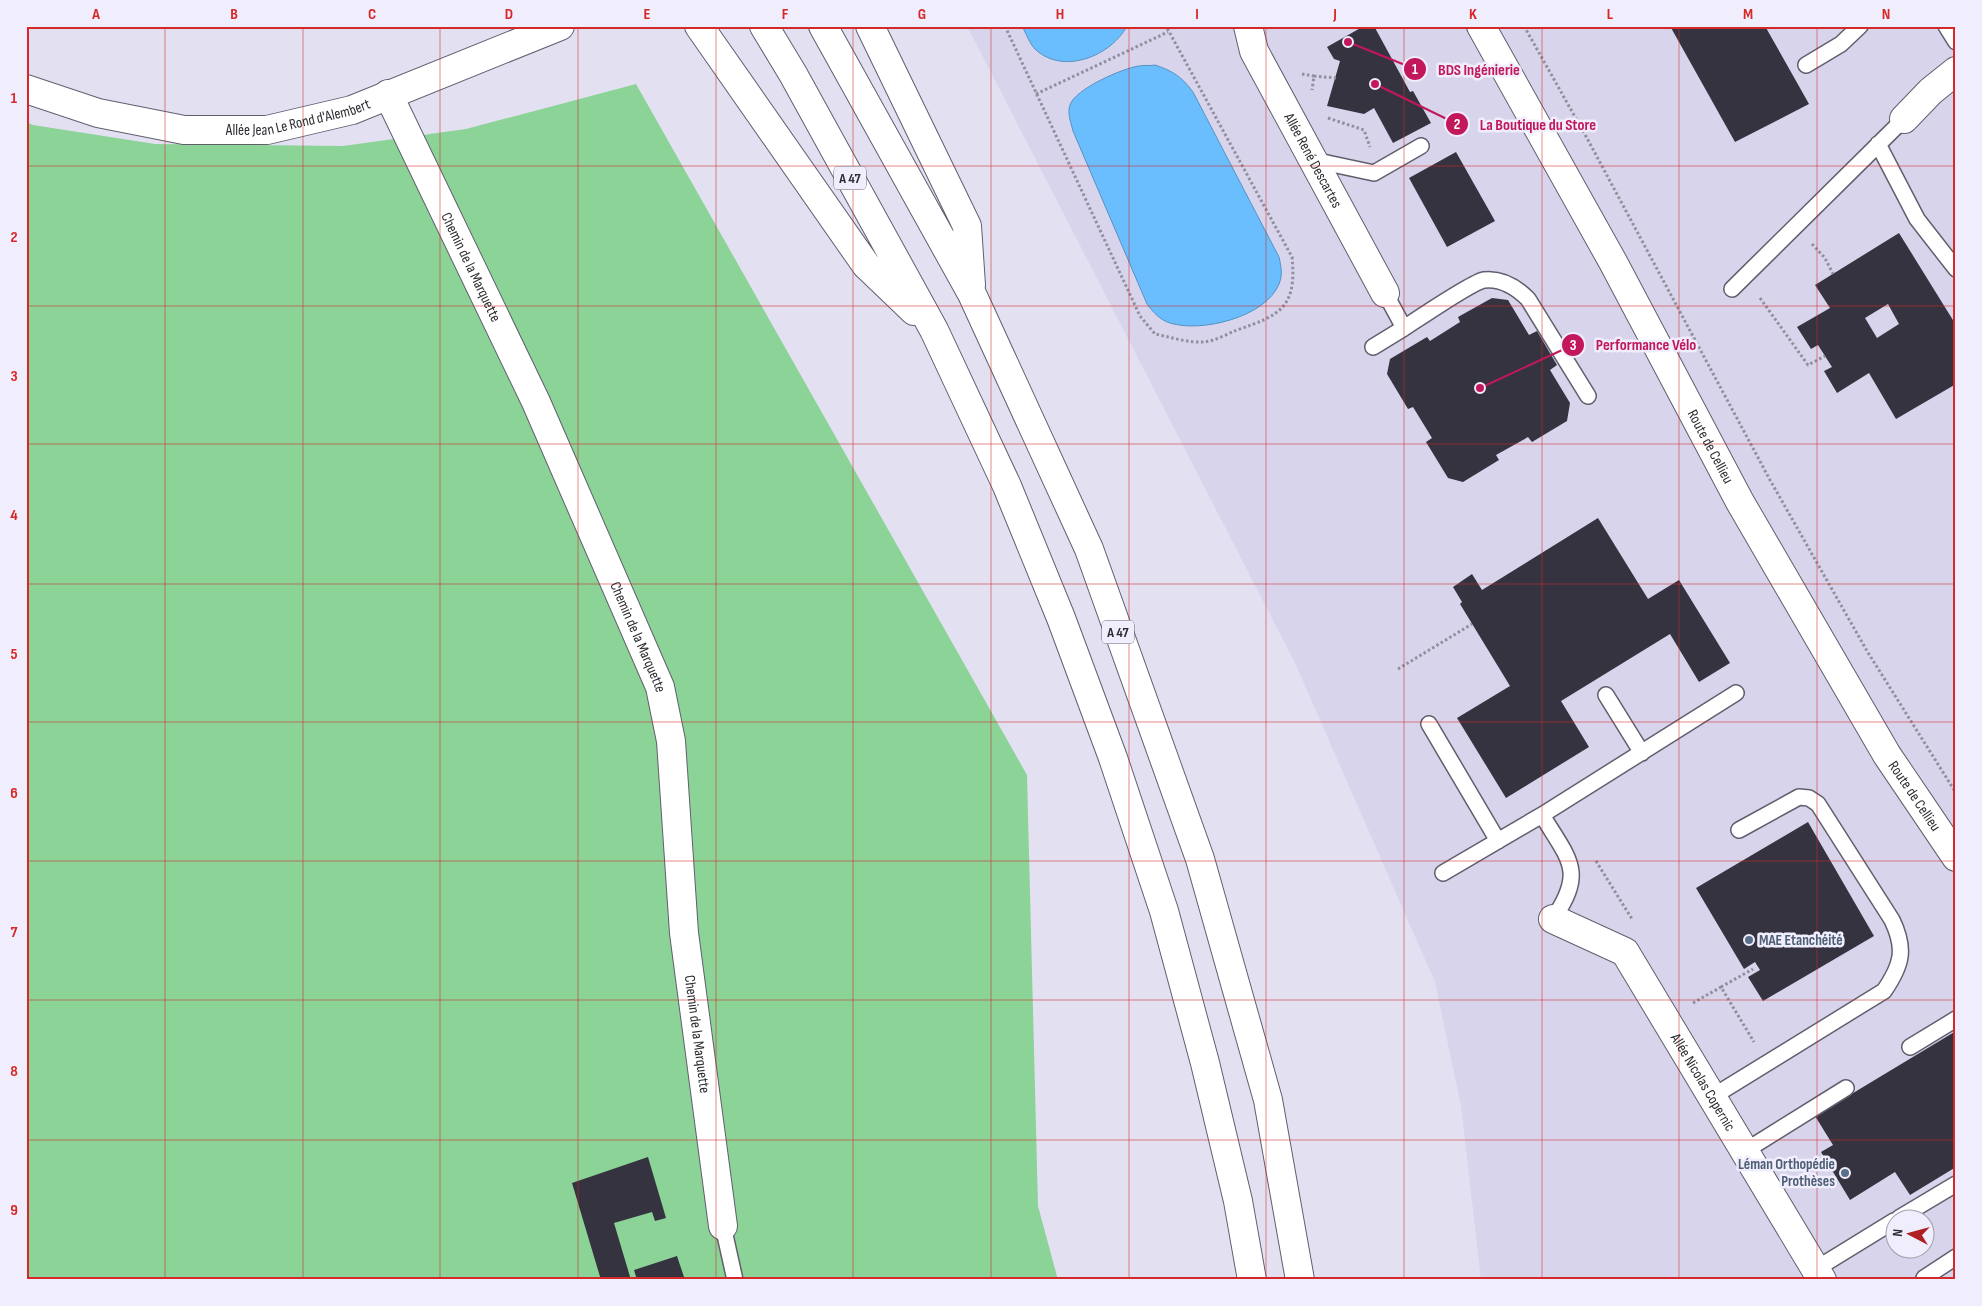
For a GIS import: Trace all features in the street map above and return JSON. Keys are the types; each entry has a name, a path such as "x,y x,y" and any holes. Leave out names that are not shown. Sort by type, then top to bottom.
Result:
{"main road":[{"name":"Allée Jean Le Rond d'Alembert","path":"26,88 98,113 184,130 267,130 352,110 560,26"},
{"path":"699,26 866,265 934,330"},
{"name":"A 47","path":"764,26 793,74 934,330 1021,521 1061,618 1128,803 1164,911 1205,1063 1238,1201 1252,1280"},
{"name":"A 47","path":"823,26 972,294 1089,549 1200,859 1268,1100 1300,1280"},
{"path":"870,26 967,226 972,294"},
{"name":"Allée René Descartes","path":"1248,26 1254,51 1262,67 1385,293"},
{"name":"Route de Cellieu","path":"1481,26 1613,262 1740,502 1887,755 1956,857"},
{"path":"1904,119 1931,91 1956,71"},
{"name":"Chemin de la Marquette","path":"388,94 536,402 660,687 671,741 684,933 724,1226"},
{"name":"Allée Nicolas Copernic","path":"1553,920 1625,952 1819,1274"}],"lane":[{"path":"1806,65 1841,44 1860,26"},
{"path":"1946,26 1956,42"},
{"path":"1732,289 1904,119"},
{"path":"1878,144 1917,219 1956,269"},
{"path":"1312,160 1374,173 1421,146"},
{"path":"1373,347 1482,280 1507,283 1519,289 1528,299 1588,396"},
{"path":"1385,293 1404,328"},
{"path":"1443,873 1542,815 1736,692"},
{"path":"1606,695 1642,752"},
{"path":"1429,724 1498,841"},
{"path":"1712,1097 1884,991 1895,974 1901,956 1900,936 1892,920 1818,804 1809,798 1799,796 1739,830"},
{"path":"1542,815 1571,863 1573,879 1567,899 1553,920"},
{"path":"1910,1047 1956,1019"},
{"path":"1745,1151 1846,1088"},
{"path":"1916,1208 1956,1184"},
{"path":"724,1226 736,1280"},
{"path":"1819,1274 1884,1228"},
{"path":"1926,1280 1924,1278 1956,1257"}],"path":[{"path":"1005,26 1140,316 1154,334 1205,342 1264,321 1280,310 1290,296 1295,281 1292,257 1166,26"},
{"path":"1524,26 1597,157 1770,480 1867,651 1956,793"},
{"path":"1036,94 1168,32"},
{"path":"1262,67 1336,78"},
{"path":"1312,92 1314,76"},
{"path":"1325,117 1364,130 1378,172"},
{"path":"1795,226 1825,258 1833,274"},
{"path":"1744,277 1808,365 1825,356"},
{"path":"1398,669 1472,624"},
{"path":"1693,1004 1753,969"},
{"path":"1721,987 1766,1062"}],"shaded area":[{"path":"967,26 1956,26 1956,1280 1481,1280 1461,1106 1435,982 1295,663"}],"green space":[{"path":"636,84 1027,775 1038,1206 1058,1280 26,1280 26,122 33,125 155,144 343,146 466,129"}],"water":[{"path":"1022,26 1127,26 1120,37 1099,53 1086,59 1060,61 1047,57 1036,50"},
{"path":"1155,65 1177,75 1193,92 1279,257 1281,277 1272,296 1261,305 1231,320 1215,324 1183,326 1166,322 1152,310 1147,304 1073,131 1069,108 1081,92 1100,80 1122,71 1139,66"}],"building":[{"path":"1364,26 1374,26 1410,92 1413,91 1431,123 1393,143 1374,108 1364,114 1327,106 1340,61 1334,59 1327,47"},
{"path":"1670,26 1765,26 1809,104 1735,142"},
{"path":"1456,152 1495,221 1447,247 1409,178"},
{"path":"1899,233 1956,325 1956,384 1896,419 1869,373 1837,393 1824,371 1832,367 1818,345 1811,349 1797,327 1830,308 1815,285","holes":["1888,304 1899,324 1877,338 1865,318"]},
{"path":"1492,298 1508,300 1529,335 1537,331 1557,365 1550,370 1570,403 1567,421 1532,442 1528,437 1496,455 1499,460 1463,482 1448,478 1426,442 1432,438 1413,407 1408,409 1387,374 1390,359 1427,337 1430,341 1460,322 1458,317"},
{"path":"1598,518 1648,599 1679,580 1730,663 1699,682 1670,634 1561,701 1589,747 1506,798 1457,718 1510,686 1460,604 1462,602 1453,587 1472,574 1482,590"},
{"path":"1808,822 1874,936 1763,1001 1748,977 1760,970 1755,962 1744,969 1696,888"},
{"path":"1956,1031 1956,1167 1910,1195 1895,1172 1850,1200 1821,1152 1833,1145 1815,1116"},
{"path":"648,1157 666,1218 655,1221 652,1212 614,1223 631,1280 601,1280 572,1183"},
{"path":"677,1256 685,1280 637,1280 634,1270"}],"place":[{"name":"BDS Ingénierie","path":"1348,42"},
{"name":"La Boutique du Store","path":"1375,84"},
{"name":"Performance Vélo","path":"1480,388"},
{"name":"MAE Etanchéité","path":"1749,940"},
{"name":"Léman Orthopédie Prothèses","path":"1845,1173"}]}
